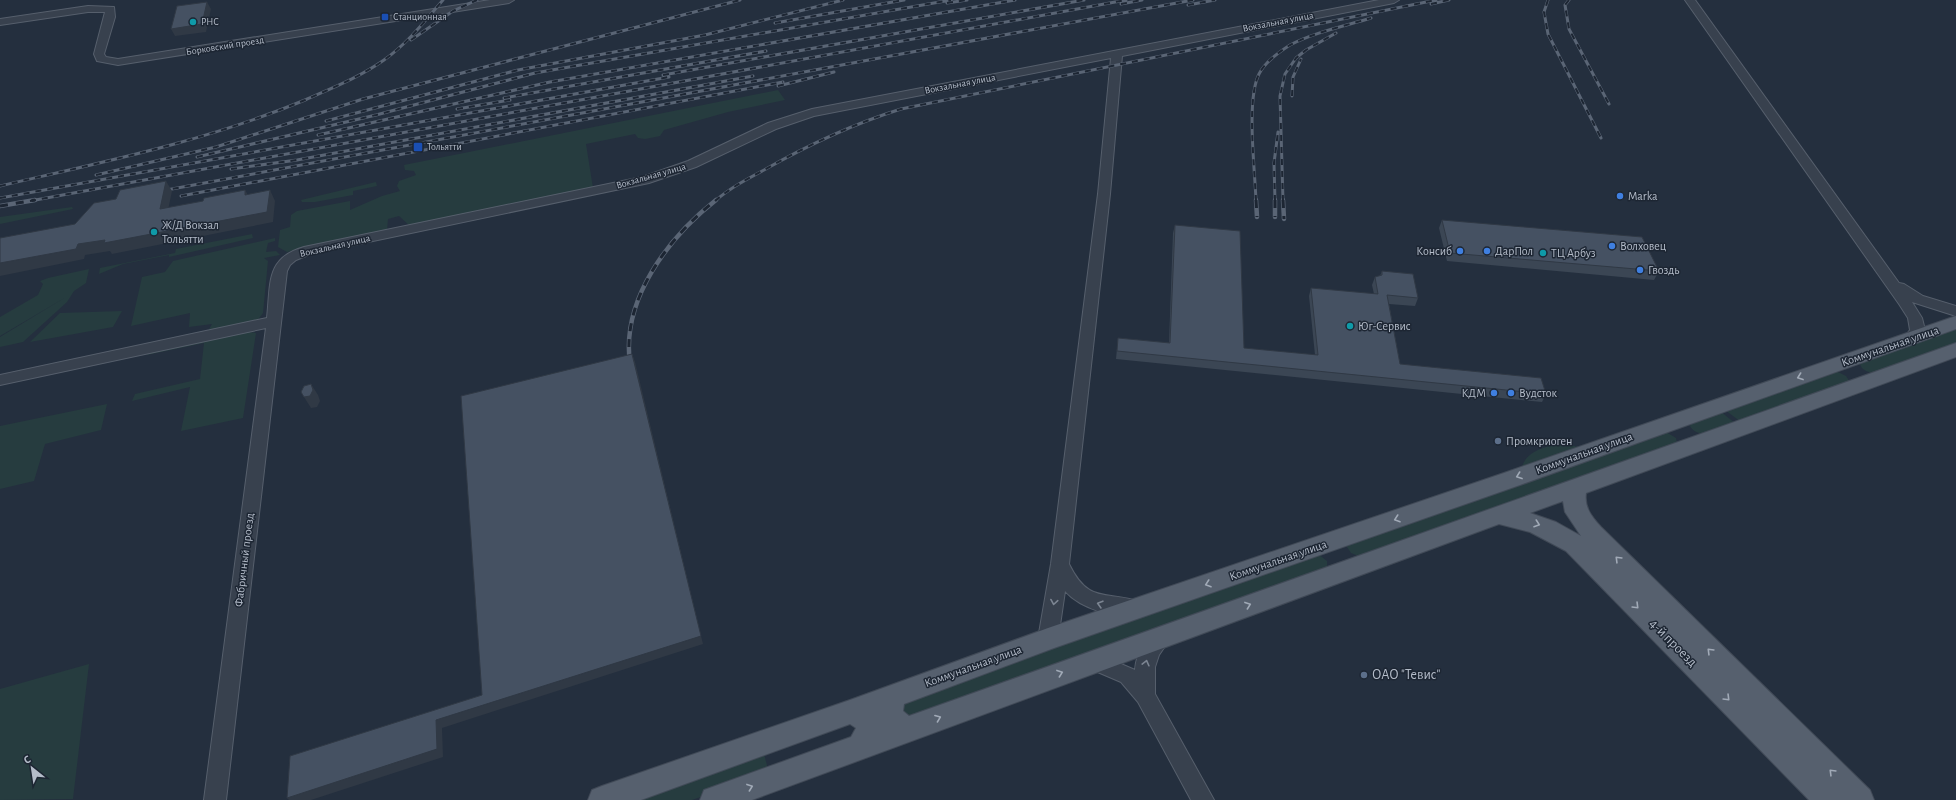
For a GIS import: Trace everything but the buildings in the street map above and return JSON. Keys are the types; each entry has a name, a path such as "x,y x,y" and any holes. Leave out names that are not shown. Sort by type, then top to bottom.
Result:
{"main road":[{"name":"Коммунальная улица","path":"602,800 850,712 1048,639 1328,543 1956,322"},
{"path":"714,800 1093,661 1956,350"},
{"path":"1848,361 1847,366 1854,373 1876,379"},
{"path":"1824,369 1835,369 1847,373 1855,382 1853,387"},
{"path":"1668,424 1693,445"},
{"name":"4-й проезд","path":"1578,486 1574,492 1573,500 1576,511 1583,523 1860,800"},
{"name":"4-й проезд","path":"1499,515 1527,521 1545,527 1574,544 1829,800"},
{"path":"1328,543 1348,569"},
{"path":"895,695 890,702 888,711 892,721 898,726 909,729"},
{"path":"850,712 860,714 869,723 871,729 869,736 859,748"}],"street":[{"name":"Борковский проезд","path":"0,22 88,9 110,10 110,17 99,54 101,59 118,62 510,0"},
{"name":"Вокзальная улица","path":"274,321 280,271 288,258 296,254 645,180 692,164 772,126 812,113 1394,0"},
{"path":"1690,0 1915,318 1918,330 1912,338"},
{"path":"1048,639 1060,564 1104,194 1117,54"},
{"path":"1888,278 1918,299 1956,311"},
{"path":"0,380 274,321"},
{"name":"Фабричный проезд","path":"215,800 274,321"},
{"path":"1060,564 1065,579 1072,589 1081,595 1094,602 1108,606 1138,608"},
{"path":"1145,695 1145,667 1148,656 1150,651 1163,636"},
{"path":"1093,661 1128,676 1145,695 1203,800"}],"green space":[{"path":"778,90 785,100 728,112 664,130 660,136 645,139 638,138 635,134 586,144 593,188 410,226 399,216 388,219 387,231 287,252 278,247 280,230 290,227 291,215 297,211 350,201 350,210 382,196 400,191 397,186 399,181 416,175 414,171 405,170 404,165"},
{"path":"376,182 377,186 353,191 353,195 315,202 302,202 301,200"},
{"path":"72,207 73,209 0,224 0,217"},
{"path":"252,234 253,238 169,257 169,255 123,264 99,274 100,268 175,253 176,249"},
{"path":"275,238 275,241 268,243 266,252 276,251 280,255 264,258 268,261 263,313 257,321 208,331 212,324 189,327 190,313 131,326 142,277 165,272 173,261"},
{"path":"89,269 86,283 74,291 67,302 23,342 0,347 0,337 66,297 0,336 0,317 38,295 43,284 40,281"},
{"path":"122,311 113,327 30,342 60,313"},
{"path":"1956,327 1956,345 1874,373 1865,370 1860,363"},
{"path":"243,331 256,333 243,418 181,431 190,387 132,401 135,394 200,379 204,343 147,355 148,352"},
{"path":"1836,371 1846,376 1850,382 1741,422 1725,410"},
{"path":"107,404 101,430 45,444 34,481 0,489 0,426"},
{"path":"1720,411 1736,424 1718,431 1705,433 1694,431 1690,426 1691,422"},
{"path":"1666,432 1676,438 1677,444 1361,557 1351,553 1347,547 1348,544"},
{"path":"1561,443 1579,447 1522,467 1524,461 1533,453 1543,448"},
{"path":"1318,554 1327,561 1327,569 912,722 897,707 900,703"},
{"path":"89,664 73,799 0,800 0,689"},
{"path":"763,750 769,773 692,800 620,800"}],"railway":[{"path":"0,186 116,159 193,139 268,114 336,87 375,66 392,54 408,40 443,0"},
{"path":"411,40 453,11 477,0"},
{"path":"96,175 216,147 363,99 740,0"},
{"path":"326,121 518,70 705,35 843,0"},
{"path":"775,23 904,0"},
{"path":"197,157 376,115 535,73 951,0"},
{"path":"947,3 967,0"},
{"path":"318,135 550,82 1015,0"},
{"path":"663,75 1084,0"},
{"path":"30,201 1126,0"},
{"path":"1121,4 1142,0"},
{"path":"161,191 1193,0"},
{"path":"1188,5 1215,0"},
{"path":"715,201 745,180 814,144 848,128 901,109 1436,0"},
{"path":"1431,4 1449,0"},
{"path":"1548,0 1544,12 1548,34 1601,138"},
{"path":"1569,0 1565,5 1569,29 1609,104"},
{"path":"1256,201 1252,117 1255,86 1259,74 1269,61 1290,45 1320,33 1371,18"},
{"path":"1283,201 1280,96 1285,74 1296,58 1306,50 1336,33"},
{"path":"504,98 766,51"},
{"path":"1292,96 1293,77 1301,59"},
{"path":"778,86 834,72"},
{"path":"231,169 297,160 753,76"},
{"path":"0,198 669,77"},
{"path":"181,196 783,82"},
{"path":"457,109 510,100"},
{"path":"1275,201 1274,163 1278,132"},
{"path":"0,206 35,200"},
{"path":"630,363 629,339 633,316 641,293 652,271 681,232 716,200"},
{"path":"1256,200 1257,217"},
{"path":"1283,200 1284,219"},
{"path":"1275,201 1275,217"}],"place":[{"name":"Станционная","path":"385,17"},
{"name":"РНС","path":"193,22"},
{"name":"Тольятти","path":"418,147"},
{"name":"Marka","path":"1620,196"},
{"name":"Ж/Д Вокзал Тольятти","path":"154,232"},
{"name":"Волховец","path":"1612,246"},
{"name":"Консиб","path":"1460,251"},
{"name":"ДарПол","path":"1487,251"},
{"name":"ТЦ Арбуз","path":"1543,253"},
{"name":"Гвоздь","path":"1640,270"},
{"name":"Юг-Сервис","path":"1350,326"},
{"name":"КДМ","path":"1494,393"},
{"name":"Вудсток","path":"1511,393"},
{"name":"Промкриоген","path":"1498,441"},
{"name":"ОАО \"Тевис\"","path":"1364,675"}]}
